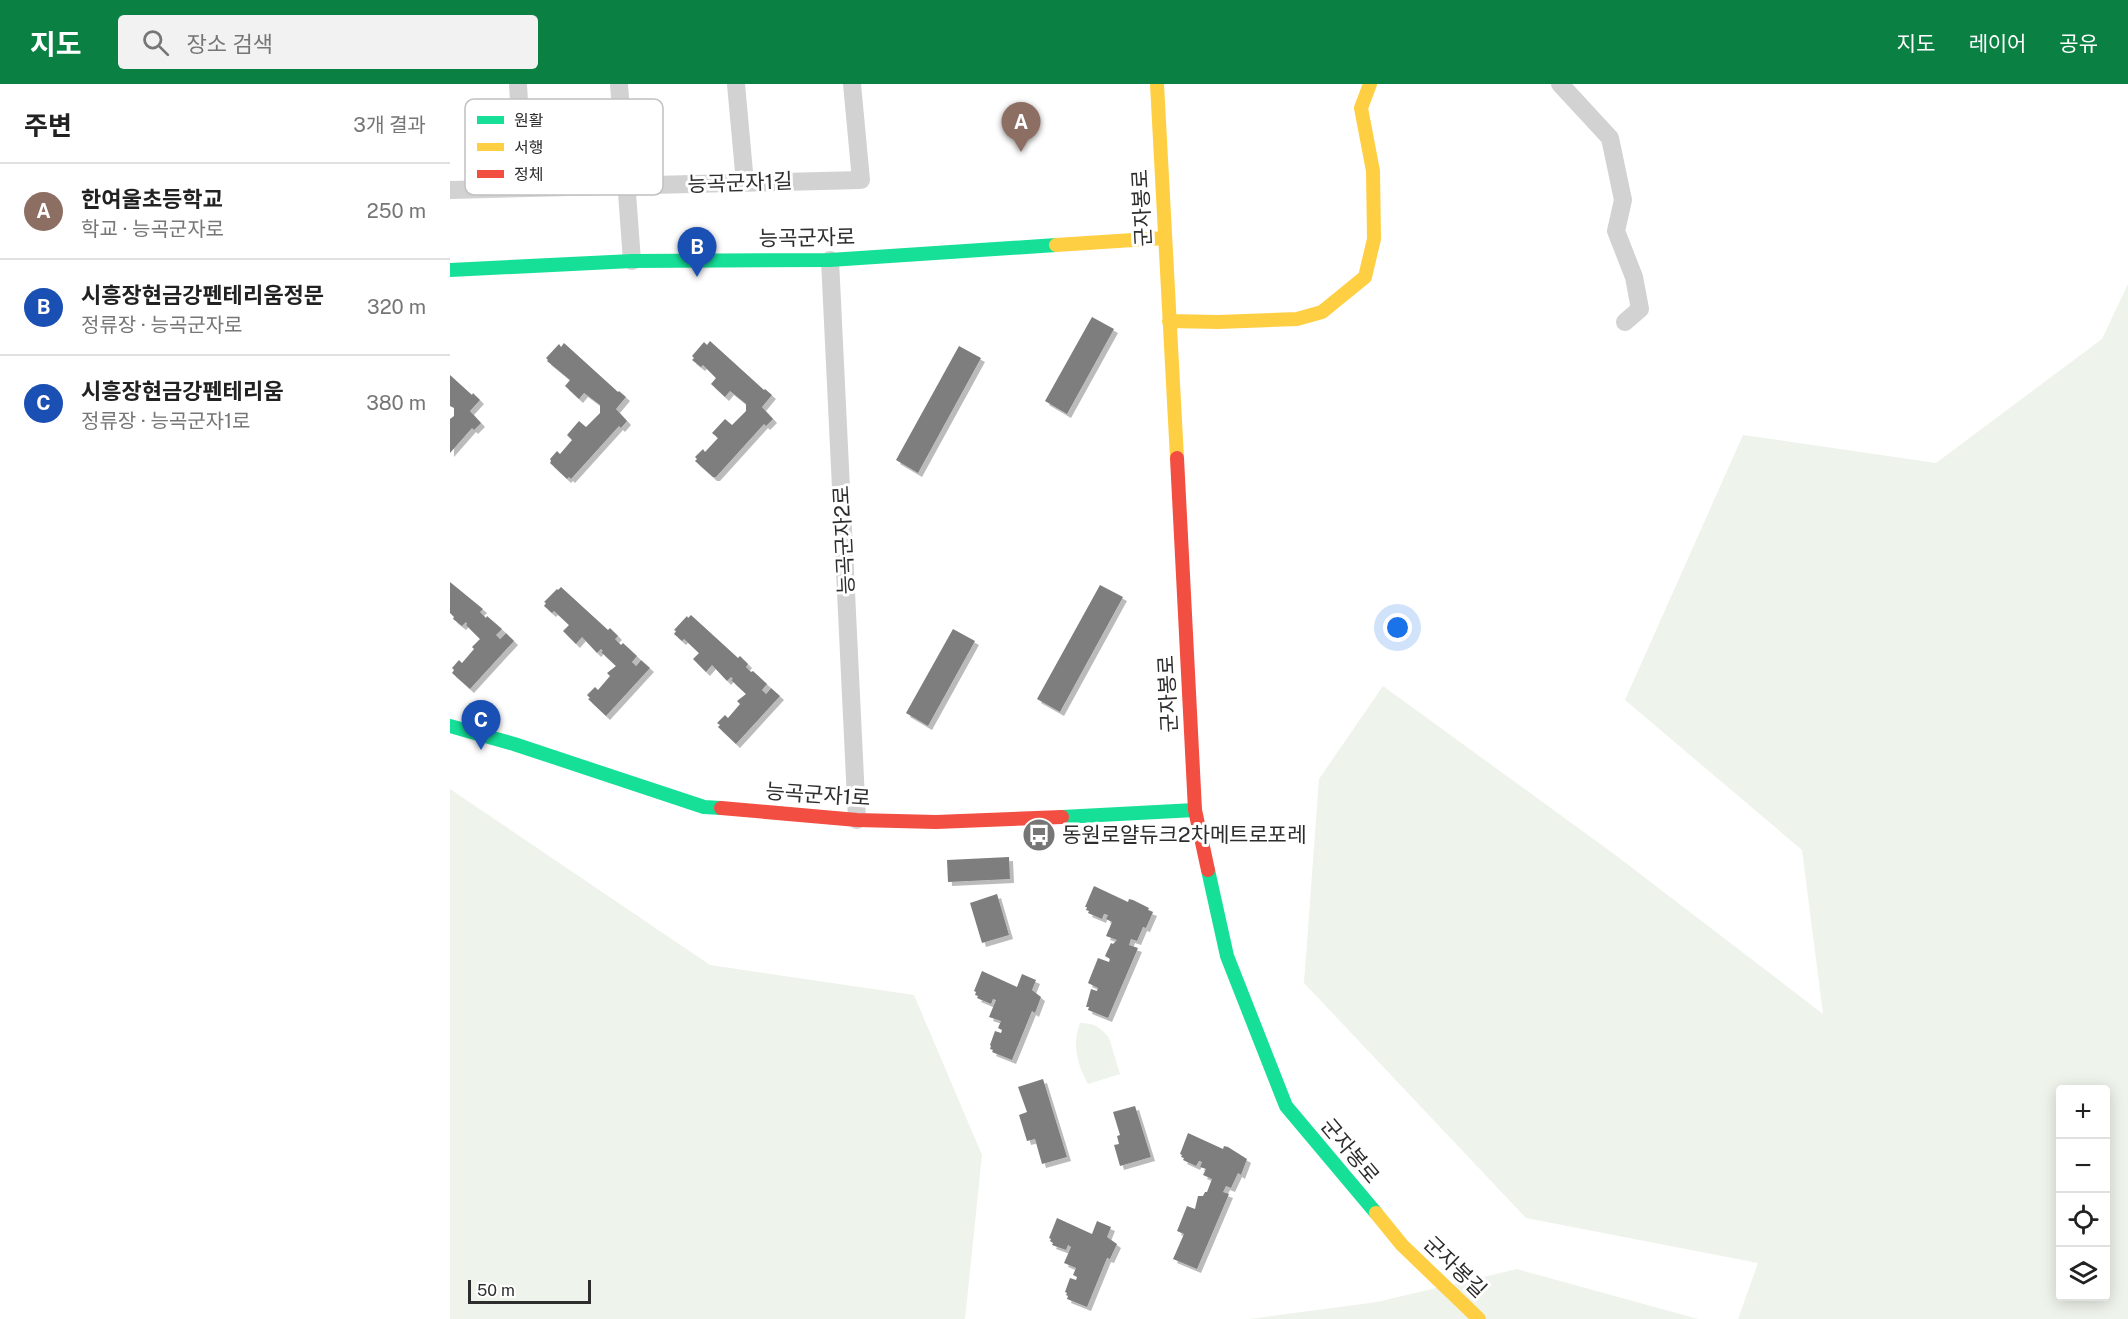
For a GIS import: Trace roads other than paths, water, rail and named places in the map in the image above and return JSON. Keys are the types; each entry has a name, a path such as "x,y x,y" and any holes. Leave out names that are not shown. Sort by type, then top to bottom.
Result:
{"street":[{"path":"518,84 519,99"},
{"path":"619,84 620,99"},
{"path":"736,84 745,183"},
{"name":"능곡군자1길","path":"663,185 861,180 852,84"},
{"name":"군자봉로","path":"1157,84 1195,810 1227,956 1286,1106 1402,1245"},
{"path":"1169,321 1297,319 1322,312 1365,277 1374,239 1373,171 1361,108 1370,84"},
{"path":"1560,84 1610,138 1623,200 1616,231 1634,276 1640,309 1625,322"},
{"name":"능곡군자1길","path":"450,190 465,190"},
{"path":"628,195 632,261"},
{"name":"능곡군자로","path":"450,270 632,261 830,260 1164,238"},
{"name":"능곡군자2로","path":"830,260 857,819"},
{"name":"능곡군자1로","path":"450,726 514,744 704,807 857,819 936,822 1131,815 1195,810"},
{"name":"군자봉길","path":"1402,1245 1479,1319"}],"place":[{"name":"한여울초등학교","path":"1021,152"},
{"name":"시흥장현금강펜테리움정문","path":"697,277"},
{"name":"시흥장현금강펜테리움","path":"481,750"},
{"name":"동원로얄듀크2차메트로포레","path":"1039,835"}]}
